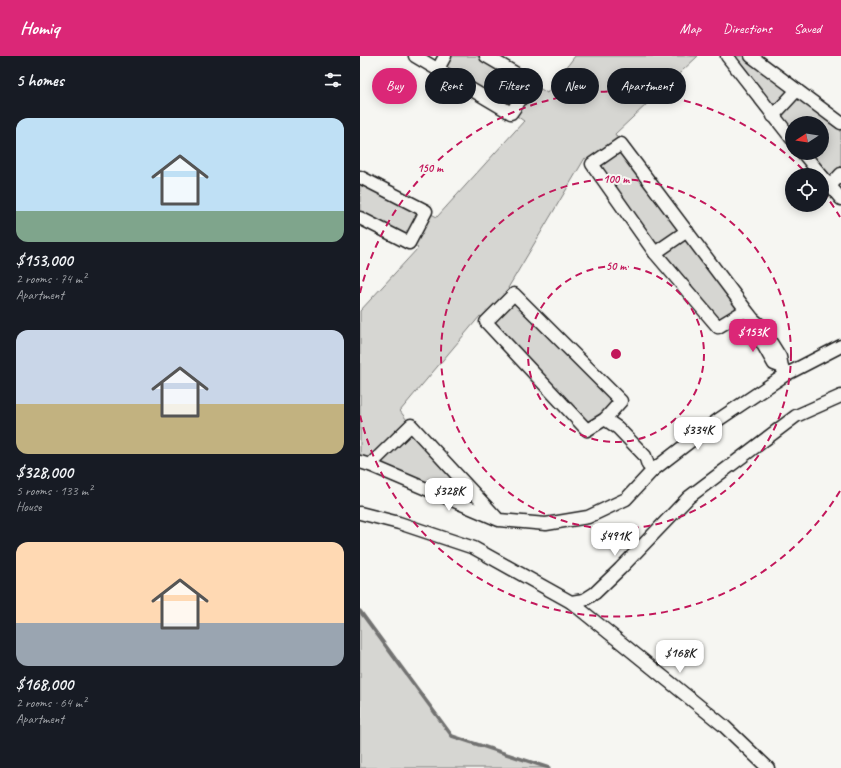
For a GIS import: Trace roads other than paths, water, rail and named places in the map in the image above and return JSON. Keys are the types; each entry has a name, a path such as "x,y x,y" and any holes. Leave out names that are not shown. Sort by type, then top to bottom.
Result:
{"street":[{"path":"415,56 435,68"},
{"path":"439,68 446,56"},
{"path":"476,92 511,113 532,83 486,56"},
{"path":"727,56 785,131"},
{"path":"751,56 841,123"},
{"path":"773,116 797,90"},
{"path":"749,315 718,327 655,253 592,164 622,144 749,315 753,328 774,364 784,371"},
{"path":"809,160 815,168"},
{"path":"841,174 830,186 841,200"},
{"path":"360,177 426,211 409,243 360,218"},
{"path":"655,253 687,231"},
{"path":"514,294 621,401 609,422 587,430 486,322 514,294"},
{"path":"499,520 411,425 365,464 499,520 546,524 588,517 626,499 651,468 784,371 841,346"},
{"path":"571,602 584,600 595,593 689,497 796,416 841,396"},
{"path":"609,422 618,428 645,456 651,468"},
{"path":"360,513 399,523 474,548 571,602 719,721 768,768"}],"waterway":[{"path":"360,611 452,736 549,768"}]}
